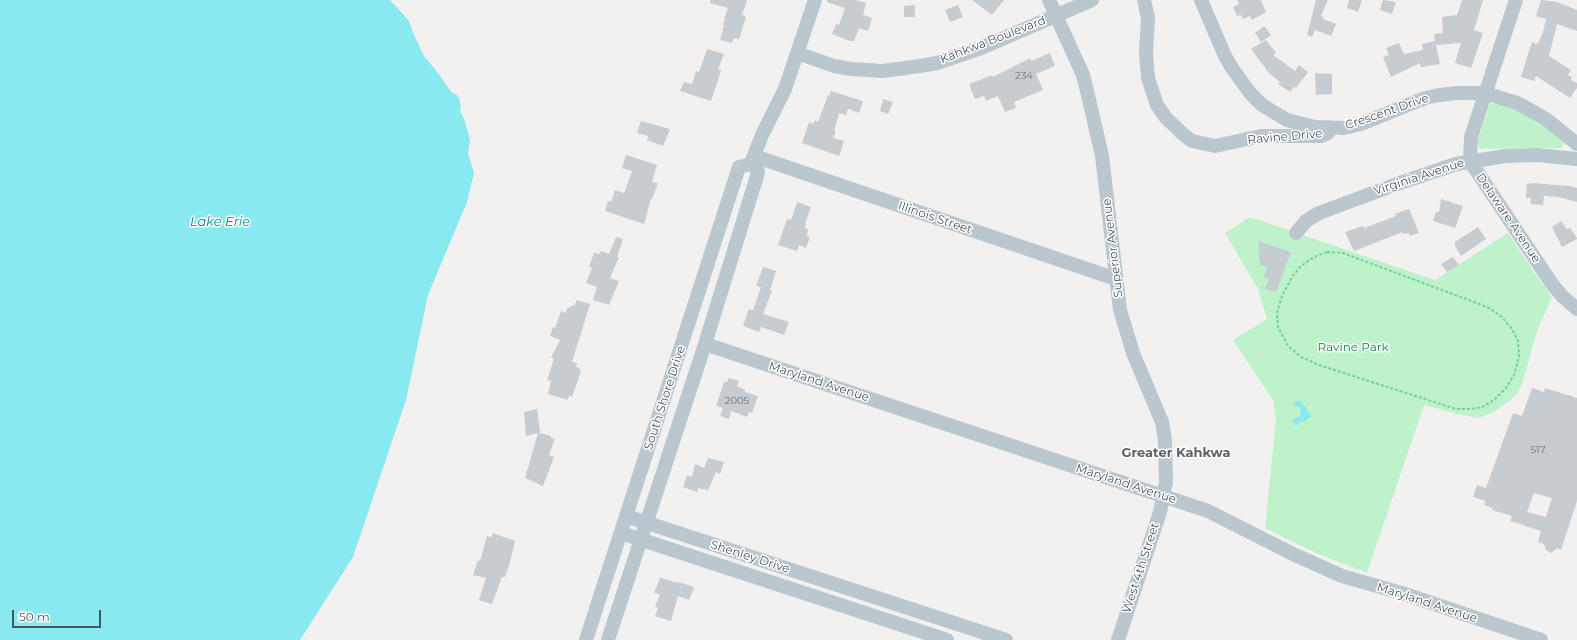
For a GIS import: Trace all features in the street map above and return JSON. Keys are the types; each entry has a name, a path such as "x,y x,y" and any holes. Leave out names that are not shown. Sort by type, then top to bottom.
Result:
{"street":[{"name":"South Shore Drive","path":"586,640 740,167 752,160 770,116 785,89 815,0"},
{"name":"Superior Avenue","path":"1049,0 1083,75 1102,156 1120,310 1132,353 1162,422 1166,467 1163,496"},
{"name":"Kahkwa Boulevard","path":"797,53 834,66 852,69 884,70 914,67 936,63 981,48 1092,0"},
{"name":"Ravine Drive","path":"1144,0 1148,18 1146,53 1148,72 1157,105 1176,128 1192,141 1215,146 1261,136 1321,136 1344,128"},
{"name":"Crescent Drive","path":"1201,0 1225,56 1232,68 1250,93 1262,105 1287,120 1315,127 1344,128 1361,124 1432,97 1457,93 1485,93 1517,104 1540,116 1577,144"},
{"name":"Delaware Avenue","path":"1516,0 1471,137 1470,161 1552,284 1562,296 1577,309"},
{"name":"Virginia Avenue","path":"1296,233 1306,221 1319,213 1442,168 1470,161 1506,156 1537,155 1577,159"},
{"name":"South Shore Drive","path":"608,640 705,344 758,172 752,160"},
{"name":"Illinois Street","path":"752,160 1116,279"},
{"name":"Maryland Avenue","path":"705,344 1216,514 1293,554 1342,576 1405,594 1541,640"},
{"name":"West 4th Street","path":"1118,640 1160,512 1163,496"},
{"name":"Shenley Drive","path":"626,516 1006,640"},
{"name":"Shenley Drive","path":"621,533 947,640"},
{"path":"869,615 875,598"}],"path":[{"path":"1327,252 1343,253 1490,308 1502,317 1512,329 1518,342 1519,357 1514,375 1506,388 1494,400 1482,406 1471,409 1456,409 1319,365 1301,357 1288,346 1278,327 1277,312 1282,296 1292,277 1301,266 1314,257 1327,252"}],"green space":[{"path":"1490,104 1500,104 1517,110 1552,130 1564,141 1564,144 1561,148 1480,149 1477,143"},
{"name":"Ravine Park","path":"1250,217 1435,280 1508,233 1552,297 1538,328 1522,384 1517,394 1494,412 1479,418 1424,405 1367,573 1316,553 1265,528 1276,419 1273,400 1233,340 1267,319 1258,289 1225,233"}],"water":[{"name":"Lake Erie","path":"0,0 390,0 409,21 424,56 452,93 456,94 459,98 461,107 460,111 470,140 468,153 474,173 467,202 428,295 406,400 353,557 300,640 0,640"},
{"path":"1295,401 1301,401 1311,416 1304,422 1300,421 1296,426 1291,420 1301,416 1301,414 1300,407 1294,405"}],"building":[{"path":"710,0 747,0 742,15 746,17 739,39 734,38 732,43 720,40 724,26 724,19 728,8 710,3"},
{"path":"827,0 856,0 866,3 863,15 872,18 868,31 859,28 854,41 850,41 832,34 836,24 839,25 845,8 827,2"},
{"path":"972,0 1004,0 992,15"},
{"path":"1237,0 1261,0 1266,12 1252,20 1250,16 1243,19 1241,15 1237,16 1233,7 1239,4"},
{"path":"1316,0 1328,0 1321,16 1323,19 1336,24 1331,36 1315,30 1312,37 1307,35"},
{"path":"1349,0 1362,0 1358,12 1347,8"},
{"path":"1383,0 1396,2 1392,14 1380,10"},
{"path":"1462,0 1483,0 1474,30 1483,33 1471,68 1455,63 1461,43 1436,45 1440,64 1421,67 1420,63 1391,77 1383,57 1389,55 1386,48 1399,43 1404,54 1423,50 1422,44 1435,41 1434,34 1443,33 1442,17 1457,15"},
{"path":"1541,0 1557,2 1577,10 1577,31 1557,24 1549,56 1571,70 1568,75 1572,77 1571,80 1577,83 1577,88 1570,98 1536,76 1534,81 1521,77 1532,42 1538,44 1543,32 1546,19 1536,16"},
{"path":"915,5 915,17 904,17 904,6"},
{"path":"958,5 963,17 950,22 945,10"},
{"path":"1264,26 1271,35 1261,42 1255,33"},
{"path":"1266,40 1276,53 1273,55 1295,71 1299,65 1308,72 1296,88 1294,87 1290,92 1278,84 1280,82 1269,73 1251,49"},
{"path":"707,49 724,54 718,69 721,70 711,101 680,91 684,82 692,84 696,71 699,72"},
{"path":"1050,53 1055,66 1036,74 1043,90 1014,102 1016,108 1005,112 998,96 986,101 984,96 975,99 969,84 992,75 993,77 1030,58 1031,61"},
{"path":"1315,73 1332,74 1332,94 1316,95"},
{"path":"831,91 863,101 859,113 848,109 846,115 839,113 834,131 836,132 833,138 844,141 839,156 802,143 809,122 813,124 815,120 818,122 828,95 829,96"},
{"path":"883,99 893,102 888,114 880,111"},
{"path":"641,121 670,129 663,146 647,140 648,136 637,133"},
{"path":"626,155 657,165 652,182 658,183 652,199 651,198 644,224 605,211 608,201 611,202 615,190 624,193 632,171 622,168"},
{"path":"1532,183 1570,186 1577,188 1577,202 1558,197 1544,196 1543,205 1530,204 1531,198 1526,198 1527,184"},
{"path":"1441,199 1463,206 1455,228 1433,221 1436,212 1439,212"},
{"path":"797,202 811,207 805,224 805,228 808,229 807,236 810,237 806,248 799,245 797,251 778,245 787,219 791,220"},
{"path":"1409,209 1419,233 1410,236 1409,233 1403,234 1403,232 1354,251 1345,232 1363,226 1364,228 1396,216 1395,214"},
{"path":"1561,221 1567,229 1570,228 1577,238 1562,247 1552,227"},
{"path":"1478,227 1486,239 1461,256 1455,246 1455,242"},
{"path":"616,237 623,239 617,257 619,257 610,278 619,281 609,305 593,300 597,287 586,283 592,268 589,267 594,253 600,254 601,251 609,254"},
{"path":"1258,241 1291,252 1276,292 1265,289 1269,279 1264,277 1267,267 1260,265"},
{"path":"1453,257 1459,265 1447,272 1441,264"},
{"path":"763,267 776,271 770,290 772,291 763,314 789,322 784,335 761,327 759,332 743,326 749,309 753,310 761,287 756,286"},
{"path":"577,300 590,304 572,362 577,363 576,367 580,368 581,371 572,397 569,395 568,400 548,394 551,381 547,380 554,359 551,358 560,340 550,336 553,327 555,328 561,311 565,313 568,307 570,308 571,305 574,306"},
{"path":"729,378 739,381 737,386 745,390 745,392 758,396 752,413 749,412 747,417 731,411 729,419 720,416 723,408 716,406 724,382 727,382"},
{"path":"1532,388 1544,392 1545,388 1577,398 1577,501 1561,550 1557,548 1551,553 1546,550 1544,544 1538,542 1541,531 1510,521 1512,516 1492,510 1493,508 1484,505 1486,501 1473,497 1477,485 1486,488 1513,413 1522,416","holes":["1534,493 1552,498 1546,517 1527,512"]},
{"path":"537,409 539,433 551,436 551,438 555,439 549,455 554,457 543,486 525,478 538,433 526,436 524,412"},
{"path":"708,458 724,462 720,474 716,472 708,490 698,488 697,492 683,487 687,475 692,477 695,464 704,468"},
{"path":"493,533 515,541 505,577 502,577 492,604 479,600 486,578 473,575 478,560 480,561 487,536 492,537"},
{"path":"660,578 694,587 689,600 678,596 671,621 655,616 658,608 655,607 660,594 654,593"}],"district":[{"name":"Greater Kahkwa","path":"1176,453"}]}
